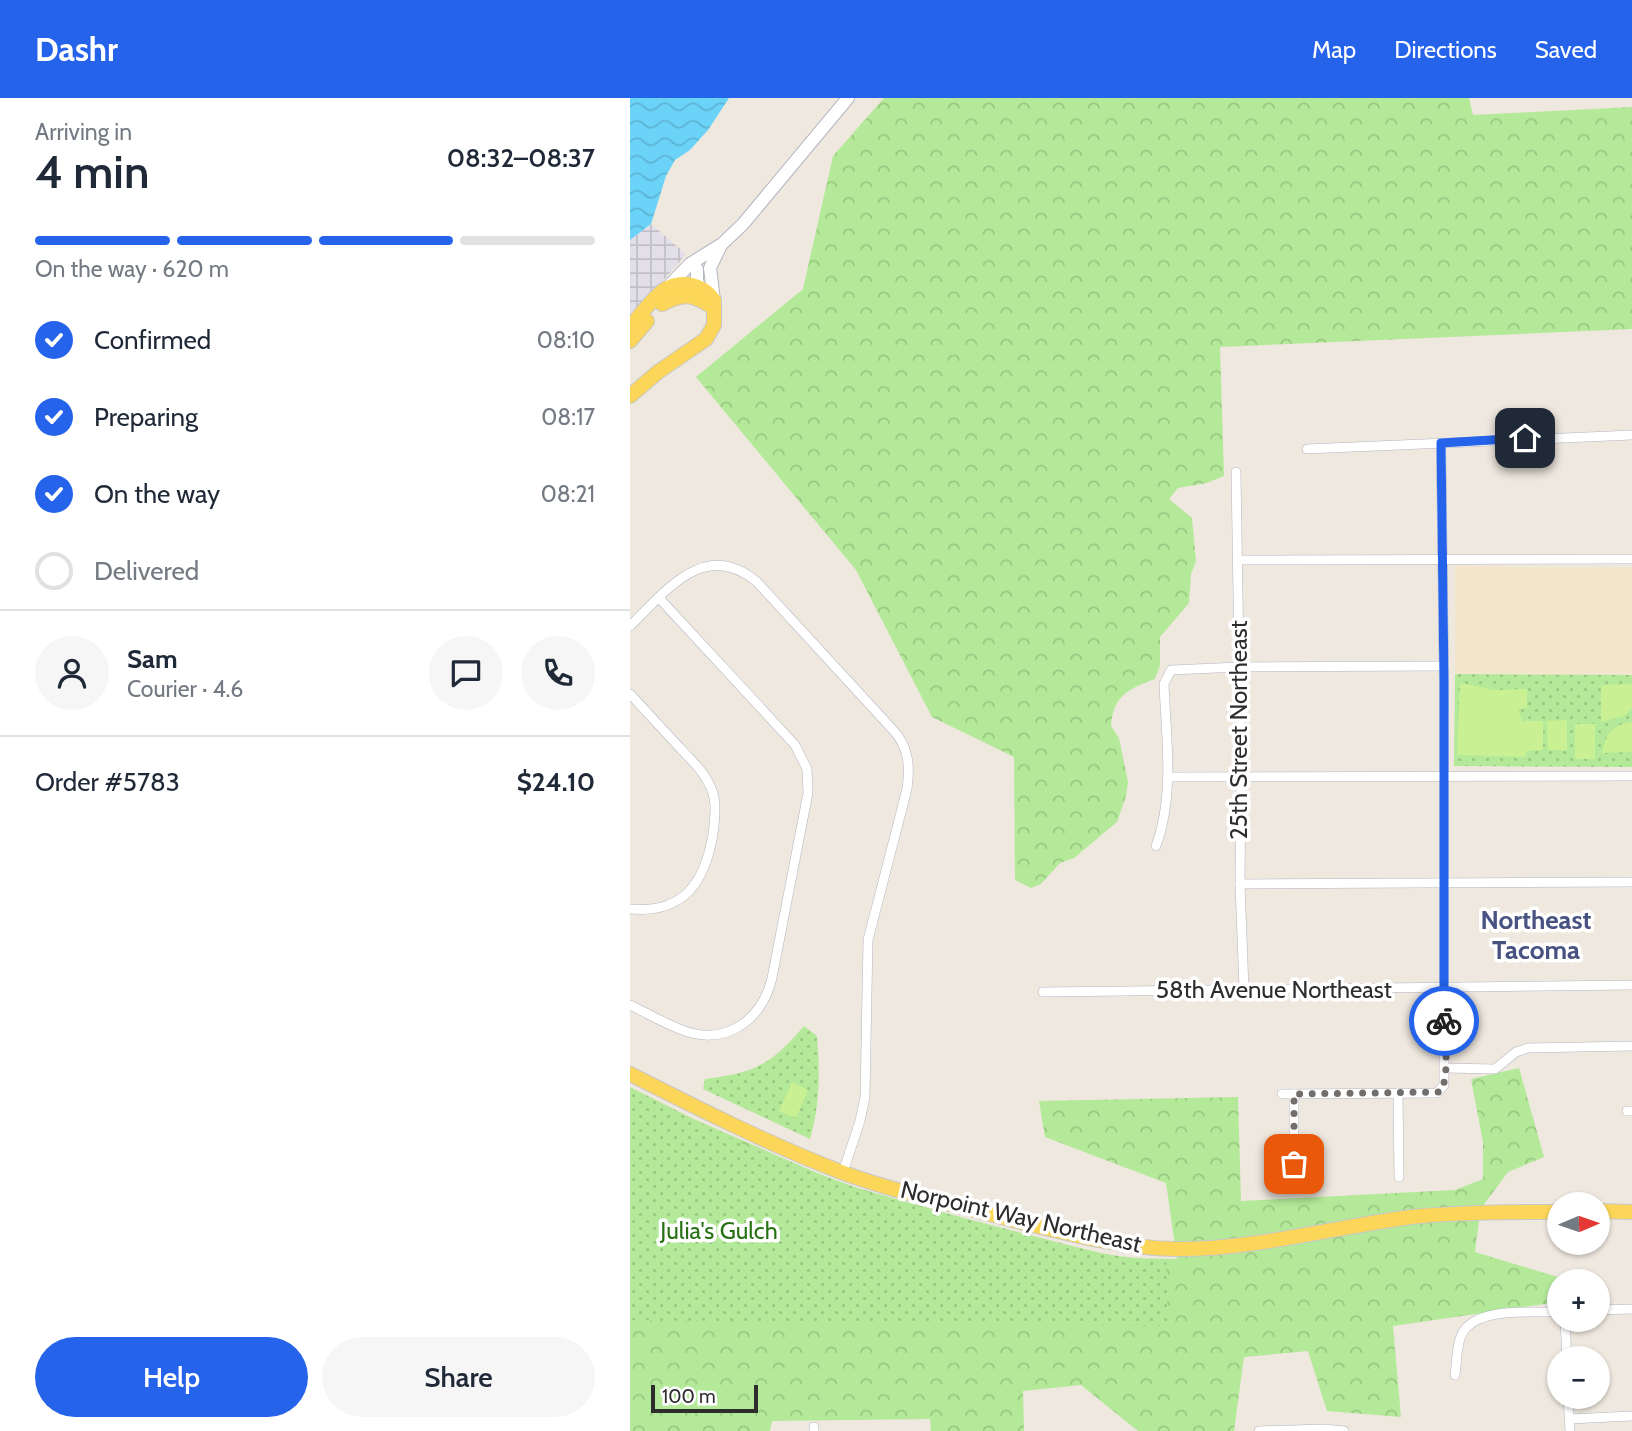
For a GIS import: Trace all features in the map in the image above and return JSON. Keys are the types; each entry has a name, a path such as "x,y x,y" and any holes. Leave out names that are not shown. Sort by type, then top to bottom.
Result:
{"main road":[{"path":"630,327 697,269 743,224 848,98"},
{"path":"630,341 690,264 718,246"},
{"path":"630,396 658,372 706,339 714,325 709,276 718,246"},
{"path":"697,269 698,286 711,303"},
{"path":"668,293 698,286"},
{"path":"668,293 693,296 711,303"},
{"name":"Norpoint Way Northeast","path":"630,1074 787,1150 843,1172 901,1191 1040,1227 1131,1246 1177,1249 1235,1245 1411,1217 1547,1212"},
{"path":"1610,1212 1632,1212"}],"street":[{"path":"1307,449 1632,435"},
{"path":"1282,1094 1440,1091 1444,1085 1441,443"},
{"name":"25th Street Northeast","path":"1236,472 1240,884 1244,989"},
{"path":"1237,560 1632,559"},
{"path":"630,625 683,576 700,568 726,566 744,572 757,582 894,731 907,754 907,789 868,940 867,1072 864,1107 843,1172"},
{"path":"630,1004 683,1030 698,1034 726,1031 743,1024 758,1012 767,998 772,978 808,793 807,769 795,745 659,598"},
{"path":"1156,846 1162,830 1168,777 1164,684 1171,670 1444,666"},
{"path":"630,694 708,780 714,793 715,809 711,845 699,881 684,897 667,906 650,910 630,909"},
{"path":"1168,777 1632,776"},
{"path":"1240,884 1632,882"},
{"name":"58th Avenue Northeast","path":"1043,992 1632,985"},
{"path":"1445,1068 1495,1069 1516,1052 1528,1048 1632,1046"},
{"path":"1398,1093 1399,1177"},
{"path":"1294,1094 1294,1187"},
{"path":"1610,1310 1632,1309"},
{"path":"1455,1375 1458,1343 1464,1329 1477,1319 1493,1315 1547,1313"},
{"path":"1569,1409 1570,1431"},
{"path":"1569,1419 1632,1416"},
{"path":"1259,1431 1344,1431"}],"shaded area":[{"path":"651,224 686,254 630,319 630,240"},
{"path":"1455,566 1632,567 1632,675 1455,674"}],"green space":[{"path":"884,98 1469,98 1473,115 1632,107 1632,329 1220,347 1224,476 1207,483 1178,488 1169,499 1192,518 1196,561 1191,574 1189,603 1160,637 1160,665 1155,679 1124,695 1112,716 1111,726 1119,738 1128,782 1117,822 1074,858 1060,863 1041,884 1031,888 1015,880 1014,757 932,717 856,570 696,377 803,289 833,156"},
{"path":"1455,674 1632,675 1632,767 1454,766"},
{"path":"1460,683 1497,690 1527,689 1527,708 1518,709 1523,723 1543,721 1543,750 1526,751 1526,757 1459,755"},
{"path":"1632,684 1632,708 1624,716 1601,722 1601,687"},
{"path":"1567,720 1567,750 1548,750 1547,721"},
{"path":"1632,722 1632,752 1602,753 1611,731 1619,725"},
{"path":"1575,724 1595,724 1595,759 1575,759"},
{"path":"804,1026 817,1036 818,1049 817,1101 810,1139 703,1089 705,1079 737,1074 761,1065 781,1050"},
{"path":"1519,1068 1544,1157 1508,1172 1485,1203 1480,1213 1475,1252 1547,1274 1547,1304 1393,1326 1401,1417 1327,1411 1308,1351 1244,1357 1234,1431 1138,1431 1081,1385 1023,1391 1024,1431 931,1431 930,1419 772,1421 770,1431 630,1431 630,1088 673,1110 840,1183 1038,1239 1124,1258 1177,1259 1166,1183 1045,1137 1039,1101 1238,1097 1241,1201 1455,1190 1483,1179 1483,1142 1471,1079"},
{"path":"792,1082 808,1090 796,1118 779,1111"},
{"name":"Julia's Gulch","path":"630,1087 751,1148 878,1196 1103,1254 1166,1262 1168,1326 630,1320"}],"water":[{"path":"630,98 729,98 708,130 690,150 675,160 666,176 651,224 630,240"}],"way so far":[{"path":"1294,1164 1294,1094 1440,1092 1444,1085 1445,1068 1444,1021"}],"district":[{"name":"Northeast Tacoma","path":"1536,935"}],"route":[{"path":"1444,1021 1441,443 1525,438"}]}
